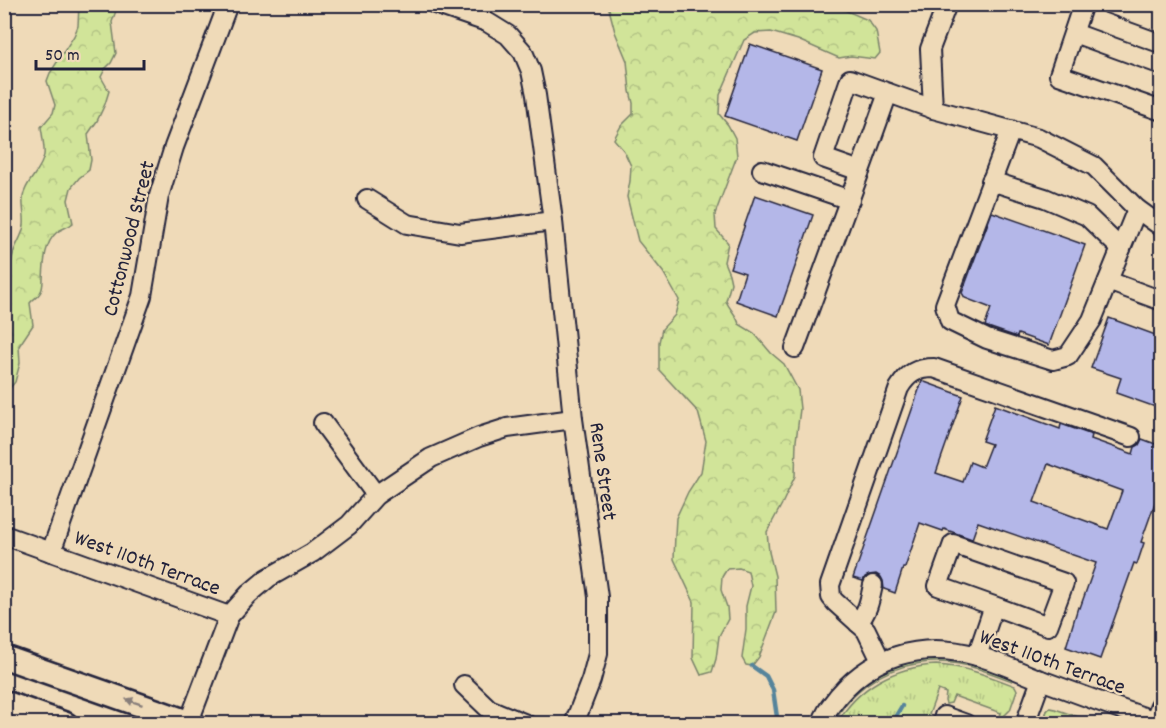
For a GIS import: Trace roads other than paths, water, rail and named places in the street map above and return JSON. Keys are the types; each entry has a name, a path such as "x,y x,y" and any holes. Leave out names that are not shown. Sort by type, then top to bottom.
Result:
{"main road":[{"path":"4,657 190,723"},
{"path":"4,702 66,723"}],"street":[{"name":"Cottonwood Street","path":"51,552 142,296 159,196 174,147 228,4"},
{"name":"Rene Street","path":"435,4 487,22 508,35 523,52 531,71 536,95 553,221 573,419 598,597 597,654 591,680 574,723"},
{"path":"933,108 930,48 947,4"},
{"path":"1083,4 1059,75 1161,111"},
{"path":"1110,4 1161,23"},
{"path":"1074,33 1161,65"},
{"path":"860,171 823,158 850,79 933,108 1039,138 1094,166 1137,209 1161,227"},
{"path":"795,348 888,93"},
{"path":"1011,130 945,305 950,321 987,339 1053,360 1068,356 1092,320 1137,209"},
{"path":"762,170 850,200"},
{"path":"991,181 1044,198 1087,216 1121,249"},
{"path":"367,199 407,224 460,233 553,221"},
{"path":"1108,281 1161,301"},
{"path":"821,723 831,705 848,685 889,658 866,630 835,602 831,597 830,585 899,388 915,370 934,368 1131,437"},
{"name":"West 110th Terrace","path":"4,536 229,616 268,578 312,553 349,525 376,495 431,458 479,437 507,428 573,419"},
{"path":"323,423 376,495"},
{"path":"953,544 1064,583 1048,626 994,606 938,586 953,544"},
{"path":"858,623 869,604 873,585"},
{"path":"977,656 994,606"},
{"path":"190,723 229,616"},
{"name":"West 110th Terrace","path":"889,658 920,651 948,650 977,656 1116,708 1159,719"},
{"path":"1018,723 1021,721 1026,723 1041,680"},
{"path":"464,685 489,709 526,723"},
{"path":"942,723 944,716 966,723"}],"waterway":[{"path":"752,666 766,676 773,690 778,724"},
{"path":"891,724 902,706"}]}
